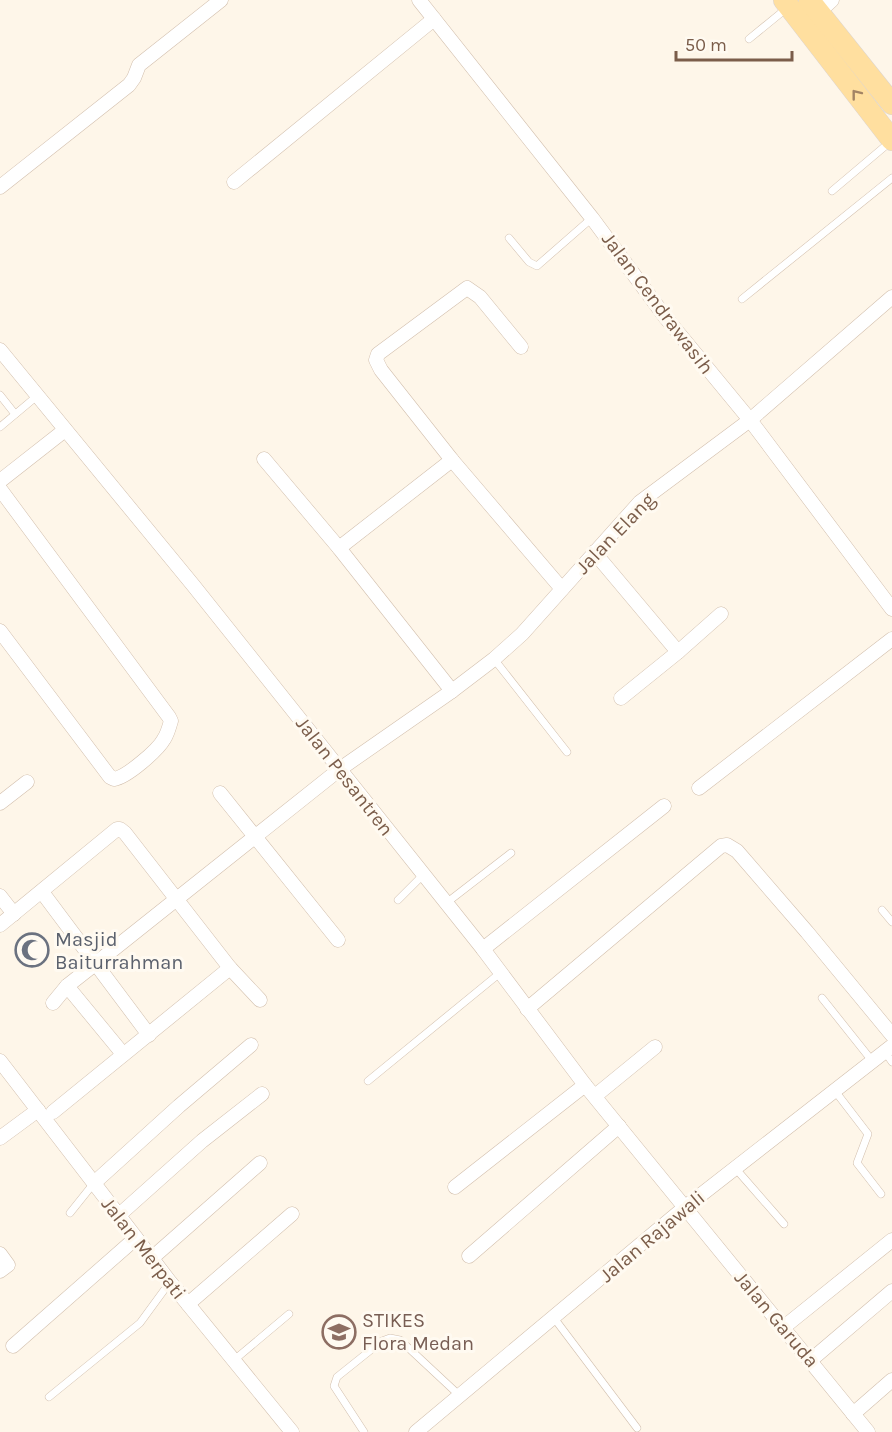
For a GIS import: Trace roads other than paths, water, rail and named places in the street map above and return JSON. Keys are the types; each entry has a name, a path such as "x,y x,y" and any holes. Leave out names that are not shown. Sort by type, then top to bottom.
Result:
{"main road":[{"path":"807,4 892,104"},
{"path":"807,4 892,140"}],"street":[{"path":"0,187 129,85 139,65 221,0"},
{"name":"Jalan Cendrawasih","path":"419,0 592,218 666,318 750,420 892,609"},
{"path":"234,182 434,19"},
{"path":"521,347 480,297 467,288 376,356 376,360 381,370 452,460 562,589"},
{"name":"Jalan Elang","path":"53,1003 67,986 340,769 494,659 522,634 640,502 750,420 892,297"},
{"name":"Jalan Pesantren","path":"0,350 340,769 684,1208"},
{"path":"0,481 65,430"},
{"path":"264,459 339,548 452,691"},
{"path":"339,548 452,460"},
{"path":"0,489 171,720 163,742 125,776 114,779 110,777 0,631"},
{"path":"594,552 678,652"},
{"path":"621,698 721,614"},
{"path":"699,788 892,639"},
{"path":"0,803 27,782"},
{"path":"220,793 338,940"},
{"path":"483,949 663,806"},
{"path":"0,925 118,829 125,833 176,900 260,1000"},
{"path":"527,1009 721,846 727,845 737,851 892,1035"},
{"path":"42,892 149,1035"},
{"path":"0,896 14,914"},
{"path":"53,1112 231,968"},
{"path":"67,986 123,1054"},
{"path":"94,1183 251,1045"},
{"path":"595,1096 655,1047"},
{"name":"Jalan Rajawali","path":"416,1432 684,1208 873,1062 890,1053"},
{"name":"Jalan Merpati","path":"1,1065 170,1282 292,1432"},
{"path":"455,1187 585,1084"},
{"path":"118,1216 202,1141 262,1094"},
{"path":"0,1138 38,1110"},
{"path":"469,1256 619,1126"},
{"path":"152,1258 260,1163"},
{"name":"Jalan Garuda","path":"684,1208 868,1432"},
{"path":"188,1304 292,1214"},
{"path":"13,1346 136,1238"},
{"path":"784,1327 892,1240"},
{"path":"0,1254 8,1265 0,1271"},
{"path":"811,1360 892,1291"},
{"path":"853,1414 892,1380"}],"lane":[{"path":"749,39 807,4"},
{"path":"831,191 892,140"},
{"path":"742,298 892,178"},
{"path":"509,238 529,262 537,266 592,218"},
{"path":"0,395 15,414"},
{"path":"0,427 37,396"},
{"path":"494,659 567,752"},
{"path":"445,904 511,853"},
{"path":"398,900 423,875"},
{"path":"882,910 892,922"},
{"path":"368,1081 500,973"},
{"path":"822,998 873,1062"},
{"path":"835,1091 868,1134 857,1163 881,1194"},
{"path":"736,1169 784,1224"},
{"path":"70,1213 94,1183"},
{"path":"49,1397 140,1323 170,1282"},
{"path":"233,1361 289,1314"},
{"path":"554,1318 637,1428"},
{"path":"364,1432 334,1386 337,1377 381,1341 390,1338 400,1340 459,1395"}],"place":[{"name":"Masjid Baiturrahman","path":"32,950"},
{"name":"STIKES Flora Medan","path":"339,1332"}]}
